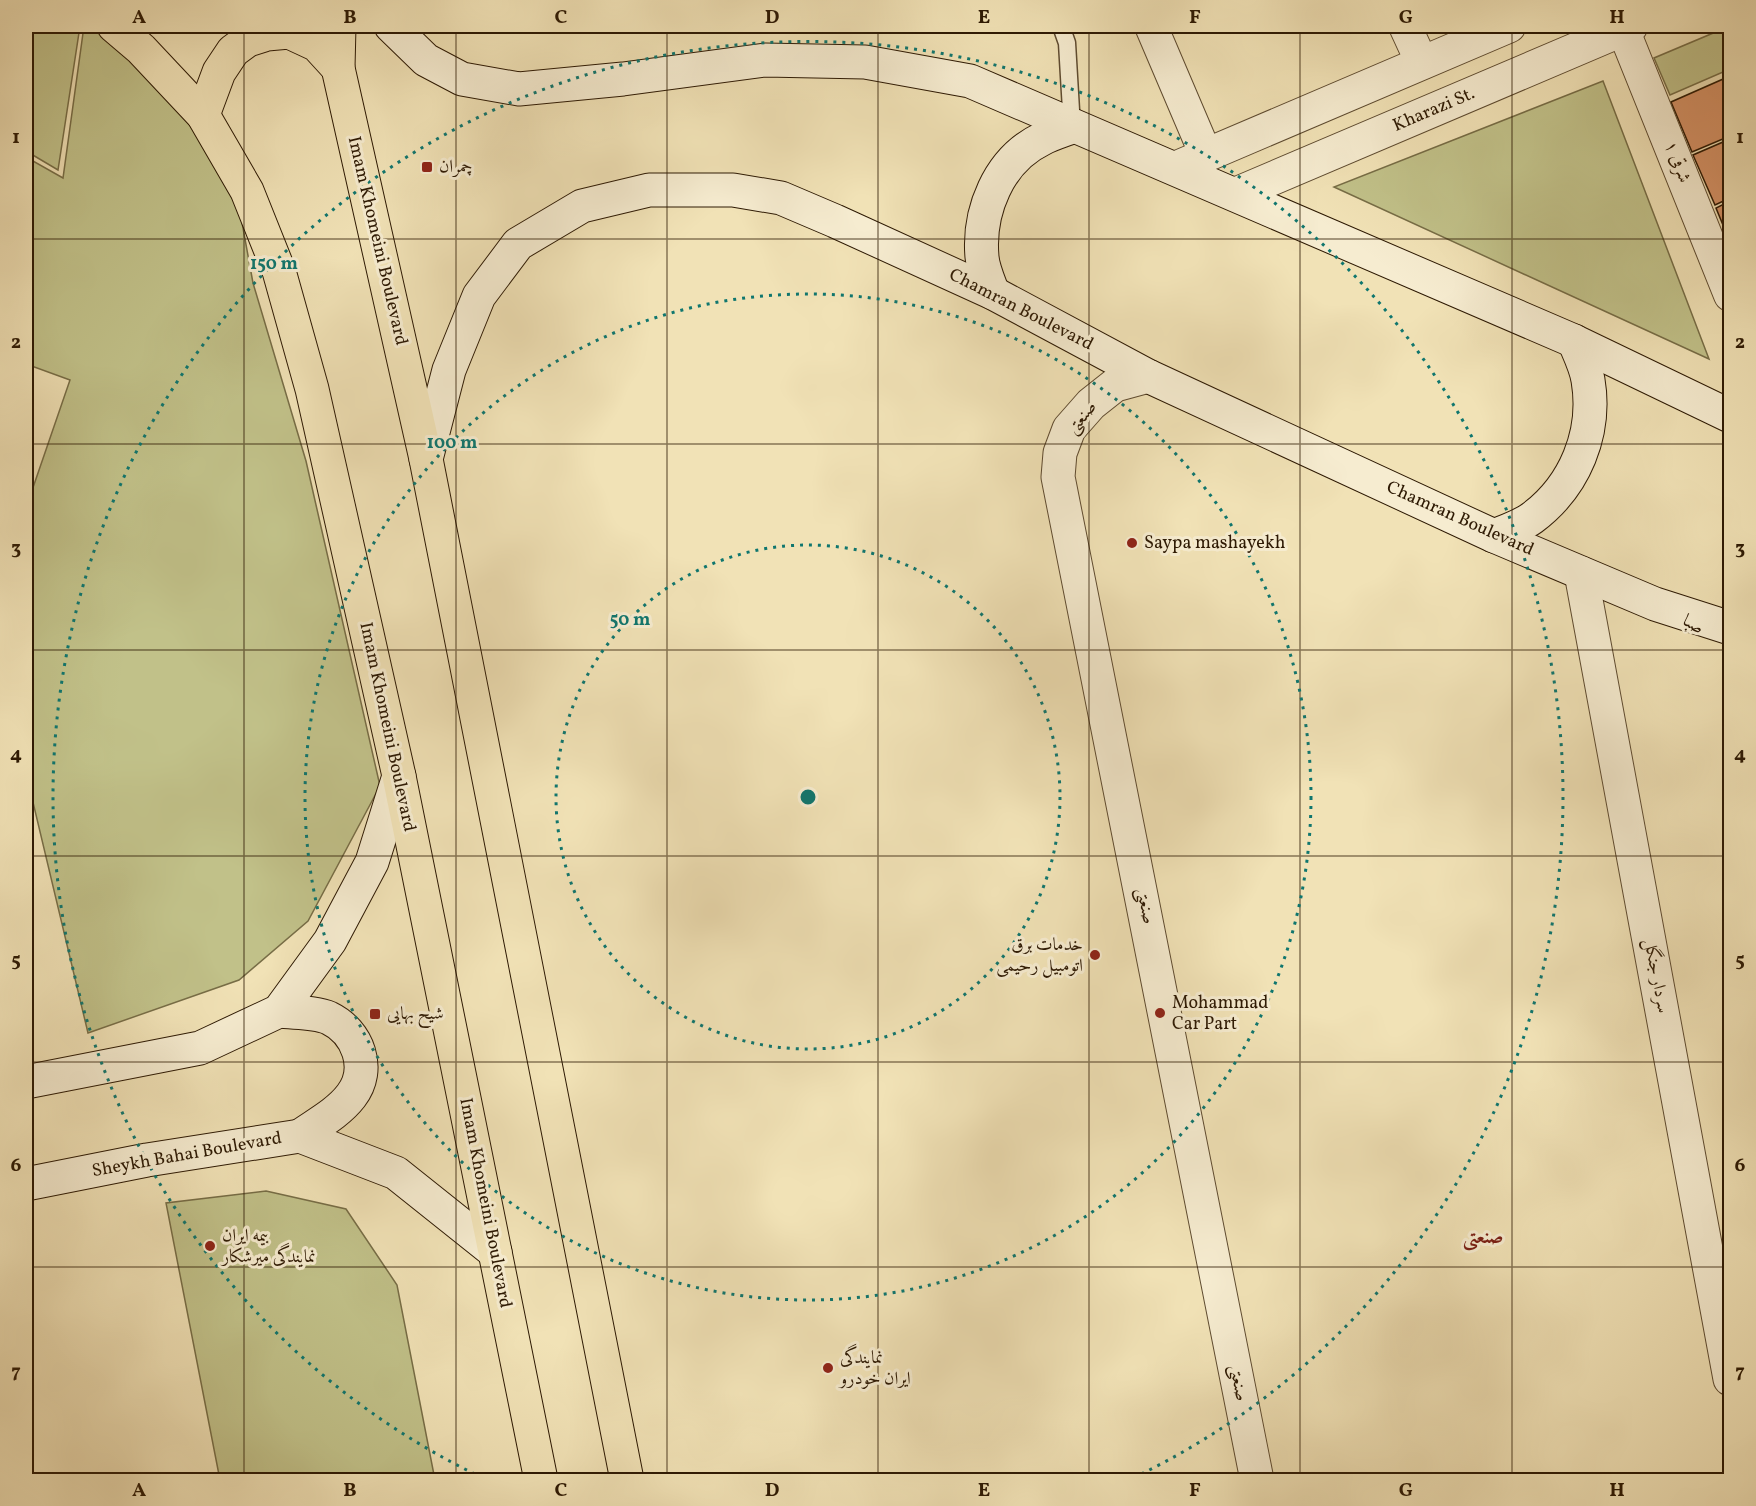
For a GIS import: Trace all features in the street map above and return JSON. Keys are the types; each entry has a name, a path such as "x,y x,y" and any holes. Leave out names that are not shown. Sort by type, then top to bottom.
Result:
{"main road":[{"name":"Imam Khomeini Boulevard","path":"114,26 141,49 203,115 247,191 279,272 312,389 399,776 541,1480"},
{"name":"Imam Khomeini Boulevard","path":"339,26 338,68 426,459 627,1480"},
{"path":"391,26 426,60 462,79 519,89 623,79 765,60 865,62 970,81 1072,127 1176,168 1574,340 1731,416"},
{"path":"1176,168 1509,26"},
{"name":"Kharazi St.","path":"1236,194 1627,27"},
{"path":"203,115 219,72 233,51 248,40 267,34 289,32 317,45 338,68"},
{"path":"993,293 982,260 982,225 992,191 1012,161 1040,139 1072,127"},
{"name":"Chamran Boulevard","path":"426,459 448,370 479,296 518,244 582,206 649,190 733,190 781,198 993,293 1148,376 1494,536 1655,604 1731,628"},
{"path":"1494,536 1531,519 1561,492 1581,458 1591,418 1588,378 1574,340"},
{"name":"صنعتی","path":"1148,376 1115,385 1091,404 1069,429 1060,453 1058,477 1257,1480"},
{"name":"سردار جنگل","path":"1581,573 1731,1378"},
{"name":"صبا","path":"1655,604 1731,645"},
{"path":"26,1082 200,1048 279,1011 330,941 372,862 399,776"},
{"path":"279,1011 327,1017 340,1024 352,1035 362,1064 360,1080 353,1094 343,1106 300,1136"},
{"name":"Sheykh Bahai Boulevard","path":"26,1184 147,1160 300,1136 396,1173 495,1252"}],"street":[{"path":"1151,26 1206,155"},
{"path":"1405,26 1422,63"},
{"name":"۱ شرقی","path":"1627,27 1731,295"}],"lane":[{"path":"1061,26 1067,43 1072,127"}],"green space":[{"path":"26,26 80,26 58,170 26,151"},
{"path":"84,26 90,26 140,68 202,133 241,217 253,283 306,461 380,786 308,921 239,980 88,1033 26,773 26,508 70,380 26,364 26,157 63,178"},
{"path":"1730,26 1730,69 1670,95 1654,58"},
{"path":"1603,81 1709,359 1334,187"},
{"path":"266,1191 346,1209 397,1285 435,1480 220,1480 166,1203"}],"building":[{"path":"1730,76 1730,136 1692,152 1671,102"},
{"path":"1730,139 1730,198 1715,205 1693,155"},
{"path":"1730,201 1730,242 1716,208"}],"place":[{"name":"چمران","path":"427,167"},
{"name":"Saypa mashayekh","path":"1132,543"},
{"name":"خدمات برق اتومبیل رحیمی","path":"1095,955"},
{"name":"Mohammad Car Part","path":"1160,1013"},
{"name":"شیح بهایی","path":"375,1014"},
{"name":"بیمه ایران نمایندگی میرشکار","path":"210,1246"},
{"name":"نمایندگی ایران خودرو","path":"828,1368"}],"district":[{"name":"صنعتی","path":"1483,1238"}]}
